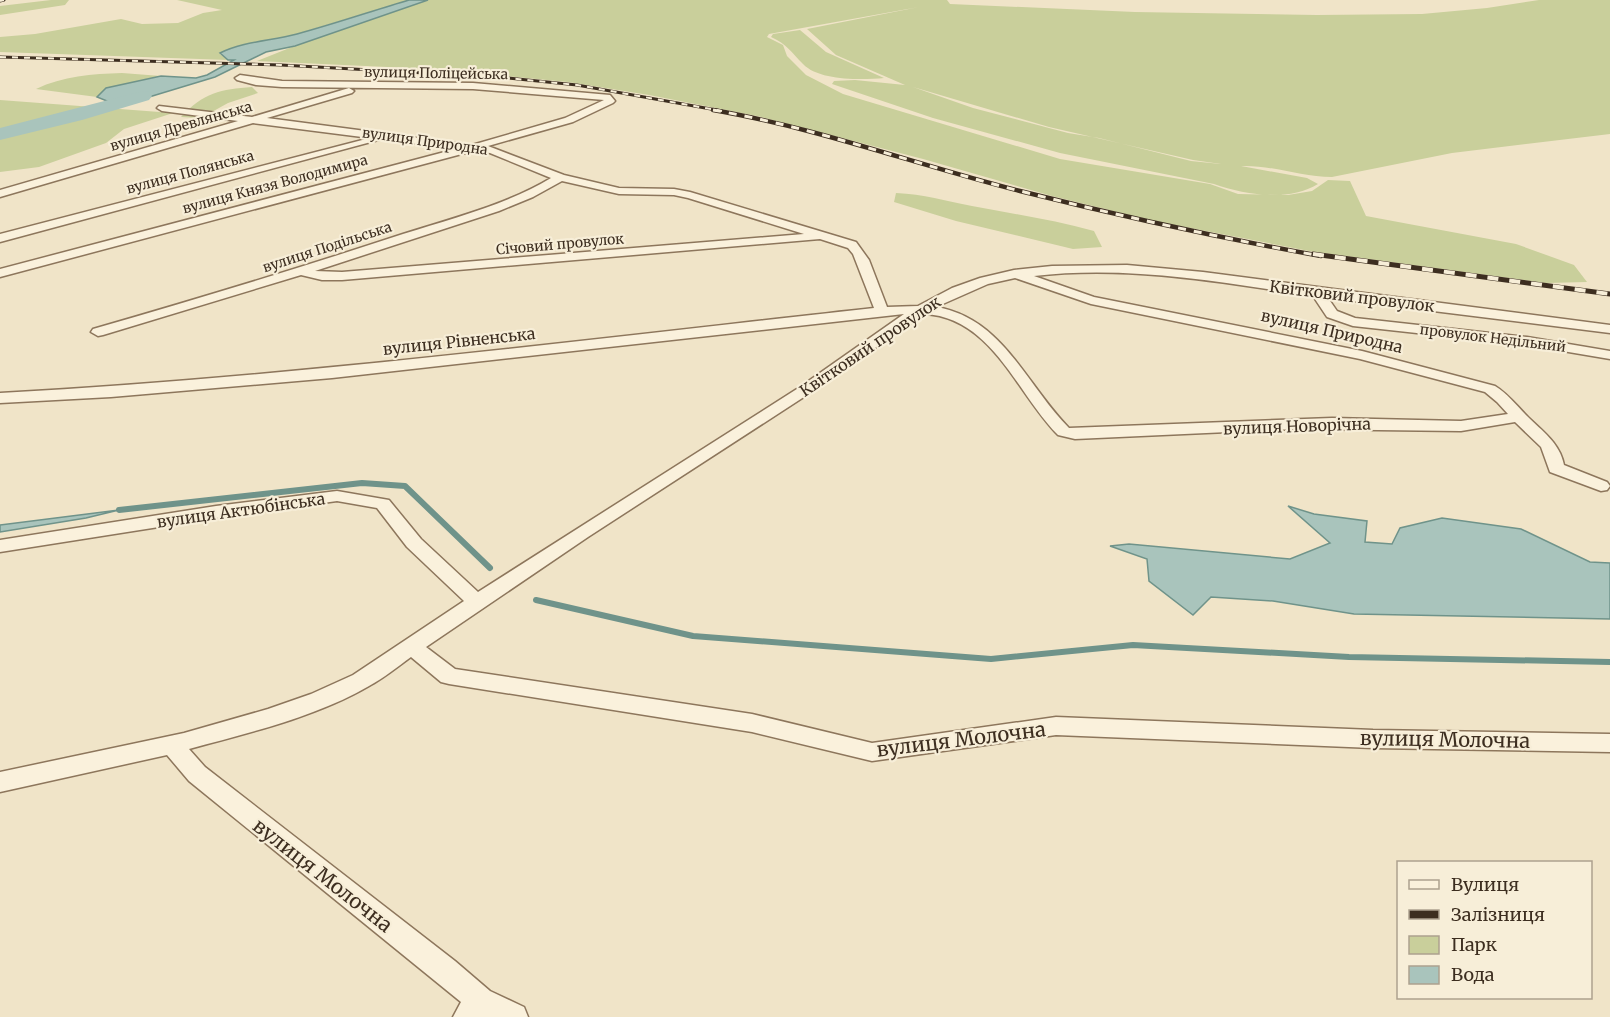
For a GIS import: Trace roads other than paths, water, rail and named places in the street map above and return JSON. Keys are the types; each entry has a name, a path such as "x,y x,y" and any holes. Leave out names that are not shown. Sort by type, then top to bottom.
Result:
{"street":[{"name":"вулиця Поліцейська","path":"240,78 282,84 473,86 607,97 610,101 591,108"},
{"name":"вулиця Древлянська","path":"0,194 370,85"},
{"name":"вулиця Природна","path":"162,108 458,147 475,147 518,159 560,177 619,191 674,192 690,195 852,245 861,253 875,300 882,311"},
{"name":"вулиця Князя Володимира","path":"0,273 475,147 569,120 591,108"},
{"name":"вулиця Полянська","path":"0,238 388,136"},
{"name":"вулиця Подільська","path":"99,332 303,272 483,211 533,192 560,177"},
{"name":"Січовий провулок","path":"303,272 322,276 342,276 821,237"},
{"name":"Квітковий провулок","path":"411,646 810,386 921,309 957,288 1015,273 1074,267 1120,268 1234,280 1607,332"},
{"name":"вулиця Природна","path":"1015,273 1091,300 1362,355 1490,389 1507,400 1518,416 1547,444 1556,458 1556,468 1601,486"},
{"name":"провулок Недільний","path":"1318,292 1332,314 1353,322 1527,341 1610,355"},
{"name":"вулиця Рівненська","path":"0,398 315,374 527,353 882,311 921,309"},
{"name":"вулиця Новорічна","path":"921,309 956,316 988,337 1059,427 1064,432 1075,434 1369,423 1466,428 1498,423 1518,416"},
{"name":"вулиця Актюбінська","path":"0,546 216,512 337,496 383,504 414,543 477,602"},
{"name":"вулиця Молочна","path":"411,646 449,676 753,723 872,752 1056,726 1372,738 1610,742"},
{"path":"0,782 171,744 287,712 361,681 411,646"},
{"name":"вулиця Молочна","path":"171,744 197,774 445,969 474,1009 514,1017"}],"water":[{"path":"409,0 428,0 295,46 266,52 215,77 126,104 95,109 112,103 97,97 106,88 161,76 196,78 207,75 234,60 228,60 220,53 229,49 297,34"},
{"path":"1288,506 1314,514 1367,521 1365,542 1392,544 1400,528 1442,518 1521,529 1590,562 1610,563 1610,619 1354,614 1273,601 1211,597 1193,615 1149,581 1147,559 1110,546 1129,544 1290,559 1330,543"},
{"path":"119,510 86,518 0,532 0,525"}],"waterway":[{"path":"0,134 75,116 143,96"},
{"path":"119,510 362,483 405,486 490,568"},
{"path":"536,600 693,636 991,659 1133,645 1349,657 1610,662"}],"railway":[{"path":"0,1 4,0"},
{"path":"0,57 281,65 497,77 577,85 722,111"},
{"path":"713,110 791,127 1058,200 1208,234 1321,256"},
{"path":"1313,254 1610,294"}]}
